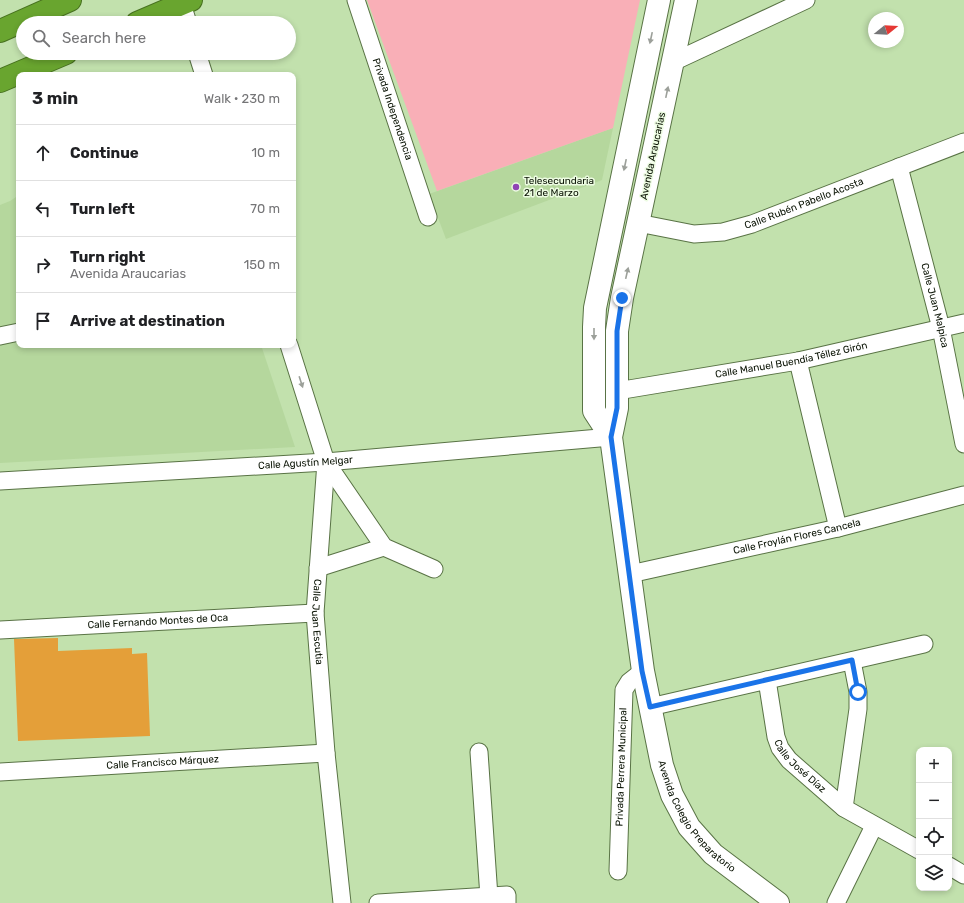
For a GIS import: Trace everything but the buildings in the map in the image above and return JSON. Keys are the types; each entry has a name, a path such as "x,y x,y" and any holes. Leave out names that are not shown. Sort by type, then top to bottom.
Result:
{"highway":[{"path":"34,16 70,0"},
{"path":"162,16 187,9"},
{"path":"0,31 16,24"},
{"path":"21,72 50,60"},
{"path":"0,81 16,74"}],"street":[{"name":"Privada Independencia","path":"356,0 428,217"},
{"name":"Avenida Araucarias","path":"611,437 594,411 595,308 659,0"},
{"name":"Avenida Araucarias","path":"650,707 642,671 611,437 617,408 617,331 619,312 686,0"},
{"path":"673,62 806,0"},
{"path":"200,60 203,72"},
{"name":"Calle Rubén Pabello Acosta","path":"638,223 694,234 723,232 752,224 964,142"},
{"name":"Calle Juan Malpica","path":"899,167 941,328 964,444"},
{"path":"595,308 619,312"},
{"name":"Calle Manuel Buendía Téllez Girón","path":"617,391 798,361 964,323"},
{"path":"0,336 16,333"},
{"name":"Calle Juan Escutia","path":"290,348 326,462 315,613 326,753 342,903"},
{"path":"798,361 838,528"},
{"name":"Calle Agustín Melgar","path":"0,481 326,462 611,437"},
{"path":"326,462 384,546 434,569"},
{"name":"Calle Froylán Flores Cancela","path":"630,574 838,528 964,495"},
{"path":"318,568 384,546"},
{"name":"Calle Fernando Montes de Oca","path":"0,630 315,613"},
{"path":"650,707 924,644"},
{"path":"844,808 858,709 858,692 852,660"},
{"name":"Privada Perrera Municipal","path":"618,871 624,690 629,682 642,671"},
{"name":"Calle José Díaz","path":"767,680 776,737 780,748 789,760 844,808 916,848"},
{"name":"Avenida Colegio Preparatorio","path":"650,707 662,765 672,795 689,827 713,854 778,903"},
{"path":"479,752 489,897"},
{"name":"Calle Francisco Márquez","path":"0,772 326,753"},
{"path":"836,903 874,826"},
{"path":"378,903 489,897 507,899"}],"shaded area":[{"path":"367,0 640,0 613,128 437,191"},
{"name":"Telesecundaria 21 de Marzo","path":"613,128 602,180 446,239 429,194"},
{"path":"16,197 16,348 262,348 295,447 0,463 0,205"}],"place":[{"name":"Telesecundaria 21 de Marzo","path":"516,187"}],"route":[{"path":"622,298 617,331 617,408 611,437 642,671 650,707 852,660 858,692"}]}
